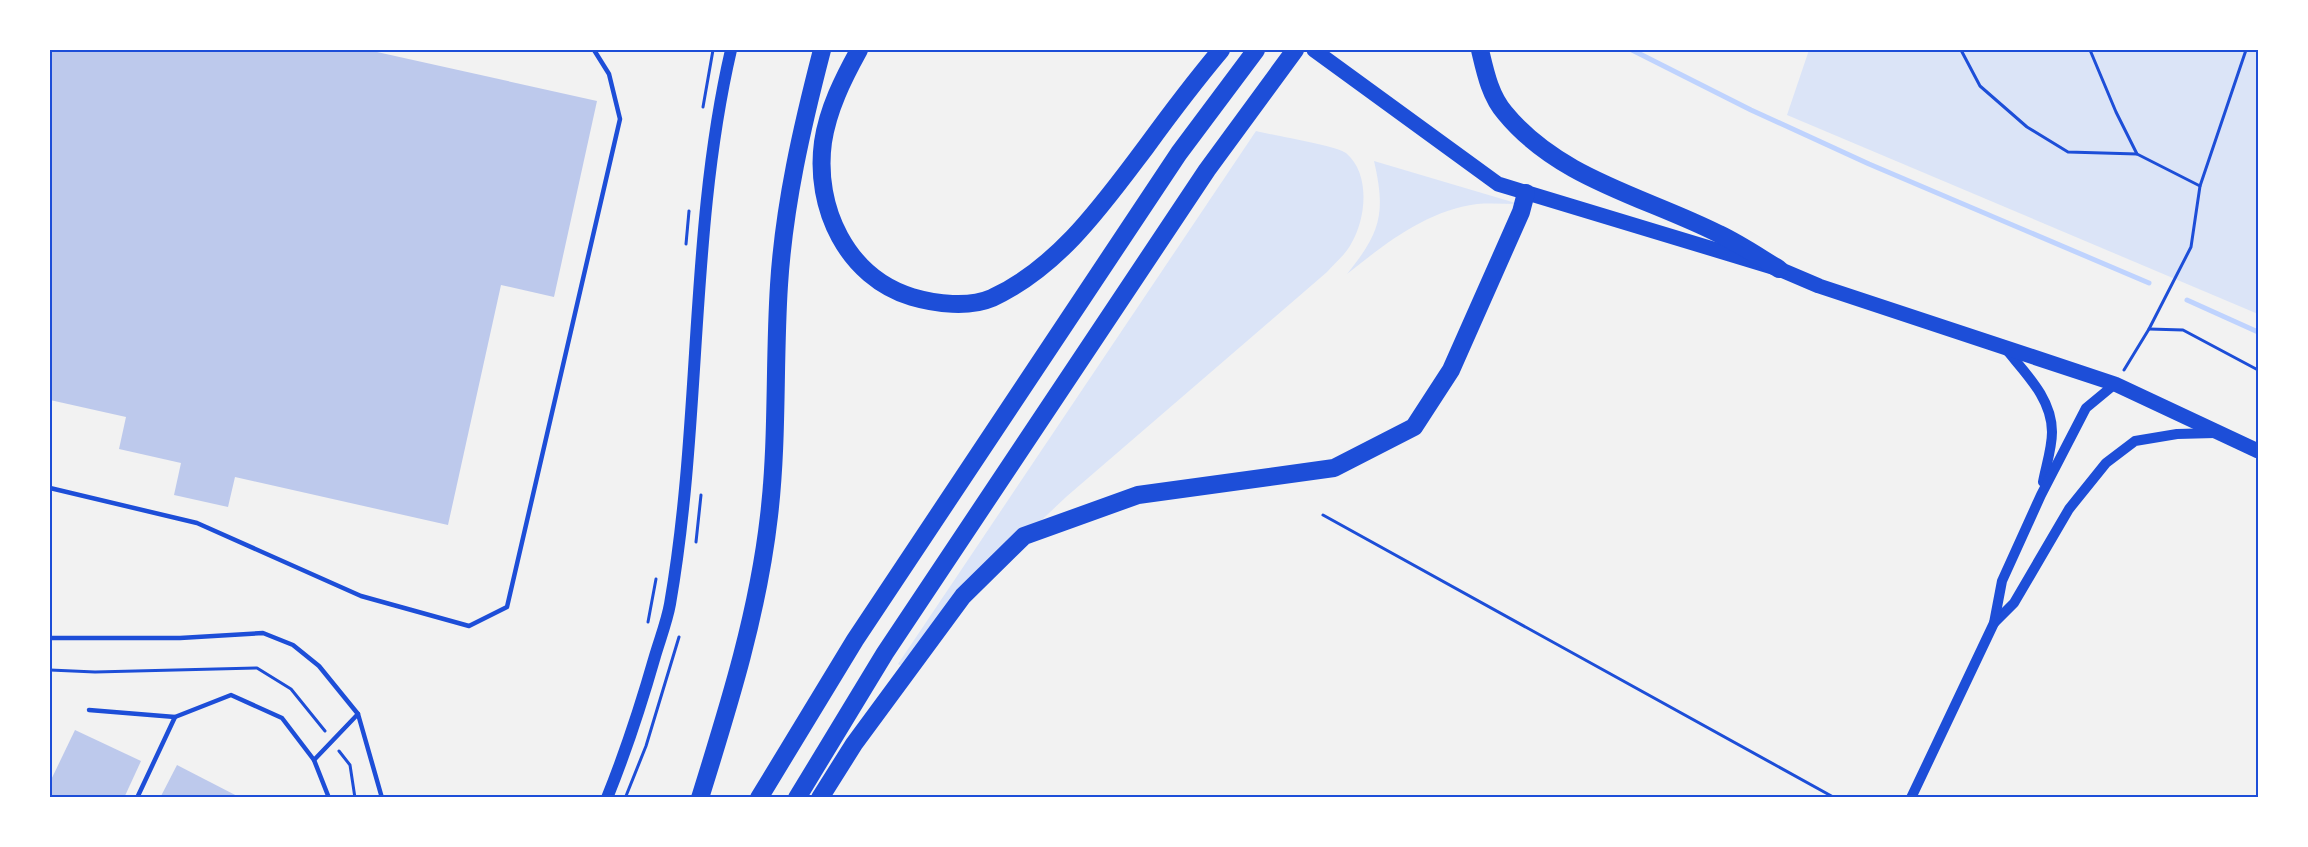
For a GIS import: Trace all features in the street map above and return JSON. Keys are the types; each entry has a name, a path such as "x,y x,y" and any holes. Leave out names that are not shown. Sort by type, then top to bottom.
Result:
{"highway":[{"path":"700,798 740,671 758,590 769,515 776,420 779,284 786,222 802,127 822,50"},
{"path":"859,50 829,115 823,144 823,189 831,218 844,246 863,271 904,295 927,302 966,304 990,299 1026,279 1065,246 1105,201 1221,50"},
{"path":"759,798 855,640 1179,153 1256,50"},
{"path":"798,798 905,623 1207,170 1295,50"},
{"path":"1480,50 1487,78 1503,112 1526,135 1568,167 1720,234 1779,269"},
{"path":"820,798 854,744 963,596 1024,537 1138,495 1334,468 1414,427 1451,370 1521,212 1526,193"}],"main road":[{"path":"607,798 632,735 669,606 685,504 700,262 720,96 730,50"},
{"path":"1314,50 1498,184 1779,269 1820,286 2115,384 2259,451"}],"street":[{"path":"2003,346 2037,387 2048,408 2052,432 2041,495"},
{"path":"1911,798 1994,623 2002,581 2041,495 2085,408 2115,384"},
{"path":"1994,623 2014,603 2069,509 2106,463 2135,441 2177,434 2221,433"}],"lane":[{"path":"50,488 197,523 361,596 469,626 507,607 620,119 609,74 594,50"},
{"path":"50,638 180,638 263,633 293,645 319,666 358,714 382,798"},
{"path":"89,710 175,717 231,695 282,718 314,760 329,798"},
{"path":"314,760 358,714"},
{"path":"137,798 175,717"}],"path":[{"path":"702,108 713,50"},
{"path":"1961,50 1980,86 2027,127 2068,153 2137,154 2200,186"},
{"path":"2090,50 2116,112 2137,154"},
{"path":"2115,384 2149,329 2191,247 2200,186 2246,50"},
{"path":"685,249 690,201"},
{"path":"2149,329 2183,330 2259,370"},
{"path":"1323,515 1835,798"},
{"path":"645,633 658,569"}],"shaded area":[{"path":"1809,50 2258,50 2258,314 1787,115"},
{"path":"1256,131 1340,150 1354,162 1363,184 1364,197 1360,222 1349,248 1327,272 1066,497 972,586 903,667 898,664"},
{"path":"1374,161 1519,204 1477,204 1441,214 1392,240 1347,274 1367,246 1378,221 1380,195"}],"building":[{"path":"50,50 368,50 597,101 554,297 501,285 448,525 235,477 228,507 174,495 181,463 119,449 126,417 50,400"},
{"path":"75,730 141,761 124,798 50,798 50,782"},
{"path":"177,765 241,798 160,798"}],"waterway":[{"path":"1632,50 1751,110 1869,164 2149,283"},
{"path":"2187,300 2258,332"}]}
